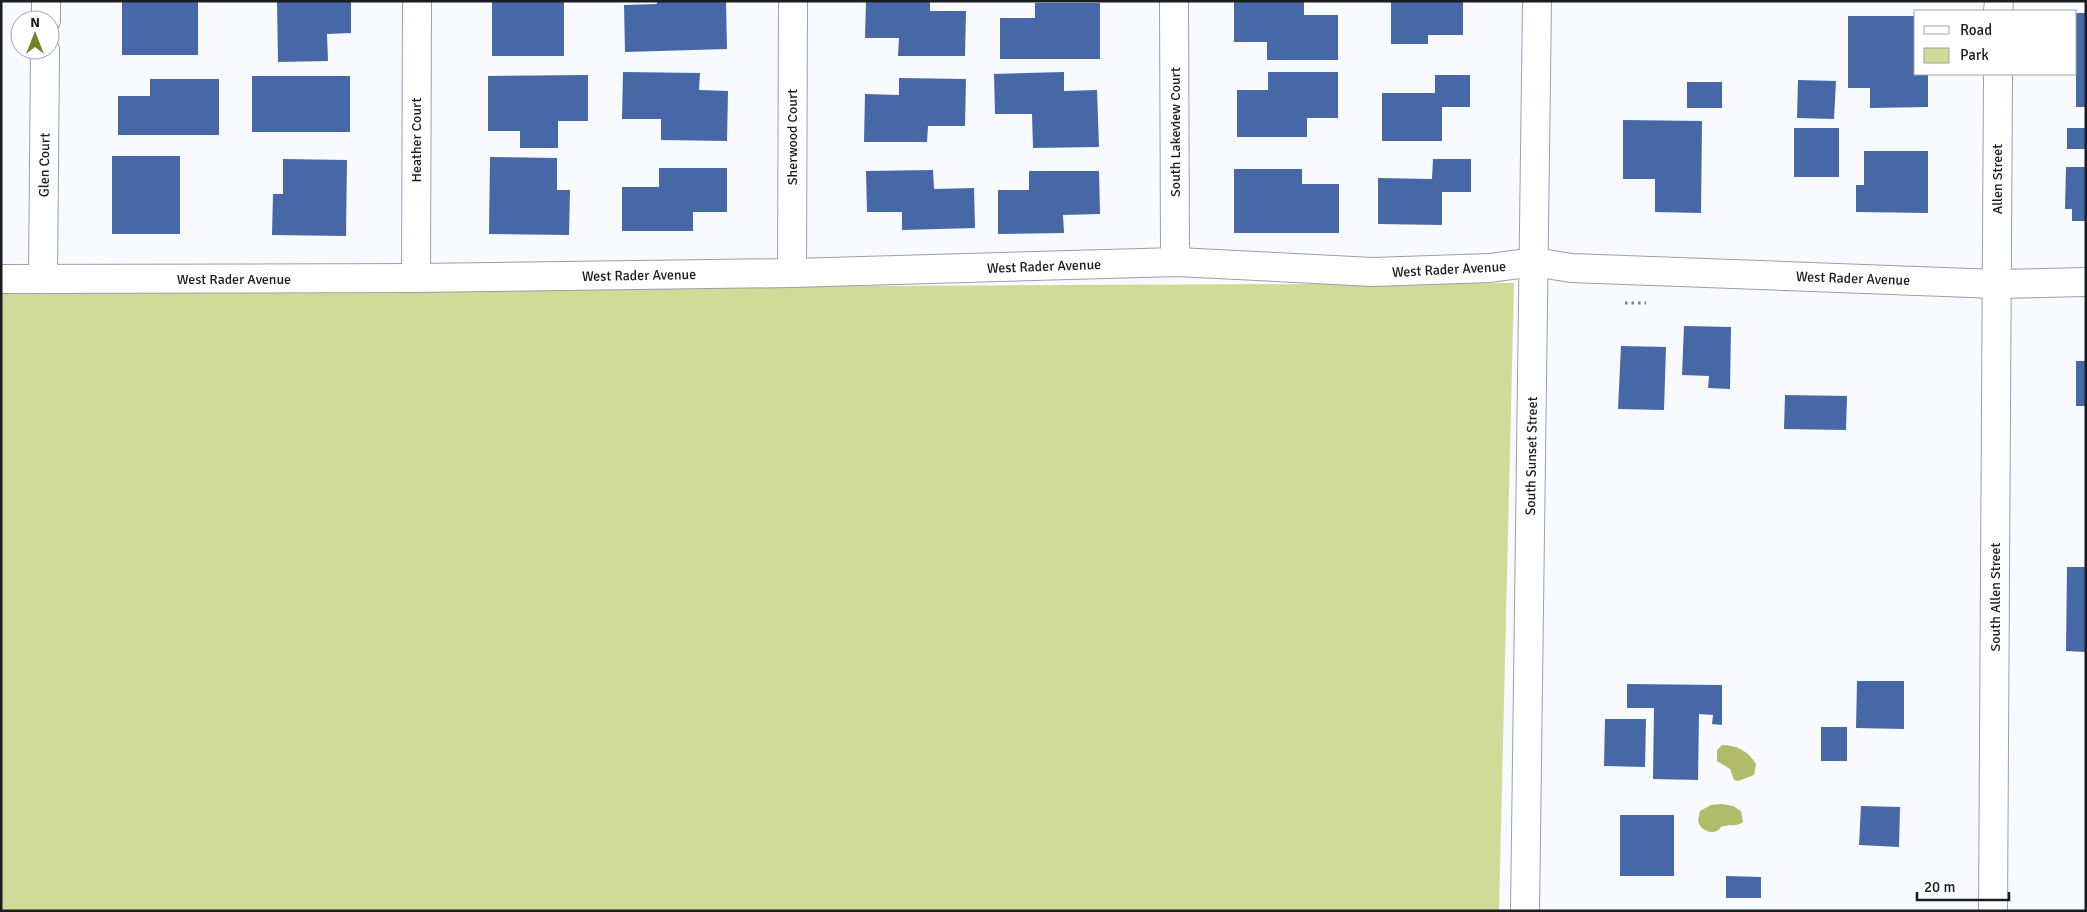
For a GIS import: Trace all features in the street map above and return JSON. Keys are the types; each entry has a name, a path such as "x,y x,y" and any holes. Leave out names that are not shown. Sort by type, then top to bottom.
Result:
{"street":[{"name":"Heather Court","path":"416,278 417,1"},
{"name":"Sherwood Court","path":"792,273 793,1"},
{"name":"South Lakeview Court","path":"1174,1 1177,262"},
{"name":"South Sunset Street","path":"1525,911 1537,1"},
{"name":"Glen Court","path":"42,280 45,60"},
{"name":"Allen Street","path":"1997,284 1998,75"},
{"name":"West Rader Avenue","path":"1,279 416,278 792,273 1177,262 1373,272 1490,268 1534,262 1571,268 1997,284 2086,282"},
{"name":"South Allen Street","path":"1993,911 1997,284"}],"green space":[{"path":"1514,283 1499,911 1,911 1,290"}],"shaded area":[{"path":"1722,745 1733,746 1746,752 1756,764 1754,775 1738,781 1734,780 1730,769 1717,761 1717,750"},
{"path":"1711,805 1733,806 1741,811 1743,822 1720,827 1720,829 1714,832 1703,828 1698,821 1700,811"}],"building":[{"path":"122,1 198,1 198,55 122,55"},
{"path":"277,1 351,1 351,33 327,34 328,61 278,62"},
{"path":"492,1 564,1 564,56 492,56"},
{"path":"657,1 726,1 727,49 625,52 624,5 657,4"},
{"path":"866,1 930,1 930,11 966,11 965,56 898,56 899,38 865,38"},
{"path":"1234,1 1304,1 1304,15 1338,15 1338,60 1267,60 1267,42 1234,42"},
{"path":"1391,1 1463,1 1463,35 1428,35 1428,44 1391,44"},
{"path":"1035,3 1100,3 1100,59 1000,59 1000,18 1035,18"},
{"path":"2077,13 2086,13 2086,107 2076,107"},
{"path":"1848,16 1914,16 1914,75 1928,75 1928,107 1870,108 1870,88 1848,88"},
{"path":"623,72 700,73 699,90 728,91 727,141 661,140 661,119 622,119"},
{"path":"1064,72 1064,91 1097,90 1099,147 1033,148 1032,114 995,114 994,74"},
{"path":"1268,72 1338,72 1338,118 1307,118 1307,137 1237,137 1237,90 1268,90"},
{"path":"588,75 588,121 558,121 558,148 520,148 520,131 488,131 488,76"},
{"path":"1435,75 1470,75 1470,107 1442,107 1442,141 1382,141 1382,93 1435,93"},
{"path":"252,76 350,76 350,132 252,132"},
{"path":"899,78 966,79 965,126 928,126 927,142 864,142 865,94 899,95"},
{"path":"150,79 219,79 219,135 118,135 118,96 150,96"},
{"path":"1798,80 1836,81 1834,119 1797,118"},
{"path":"1687,82 1722,82 1722,108 1687,108"},
{"path":"1623,120 1702,121 1701,213 1655,212 1655,179 1623,179"},
{"path":"1794,128 1839,128 1839,177 1794,177"},
{"path":"2067,128 2086,128 2086,149 2067,149"},
{"path":"1864,151 1928,151 1928,213 1856,212 1856,185 1864,185"},
{"path":"112,156 180,156 180,234 112,234"},
{"path":"490,157 557,158 557,190 570,190 569,235 489,234"},
{"path":"283,159 347,160 346,236 272,235 273,194 283,194"},
{"path":"1433,159 1471,159 1471,192 1442,192 1442,225 1378,224 1378,178 1432,179"},
{"path":"2066,167 2086,167 2086,221 2072,221 2072,209 2065,209"},
{"path":"659,168 727,168 727,212 693,212 693,231 622,231 622,187 659,187"},
{"path":"1234,169 1302,169 1302,184 1339,184 1339,233 1234,233"},
{"path":"933,170 934,189 974,188 975,228 902,230 902,212 867,212 866,171"},
{"path":"1029,171 1099,171 1100,214 1063,215 1064,233 998,234 998,190 1029,190"},
{"path":"1684,326 1731,327 1730,389 1708,388 1709,376 1682,375"},
{"path":"1621,346 1666,347 1664,410 1618,409"},
{"path":"2076,361 2086,361 2086,406 2076,406"},
{"path":"1785,395 1847,396 1846,430 1784,429"},
{"path":"2067,567 2086,567 2086,652 2066,651"},
{"path":"1857,681 1904,681 1904,729 1856,728"},
{"path":"1627,684 1722,685 1722,725 1712,724 1713,715 1699,714 1698,780 1653,779 1654,708 1627,708"},
{"path":"1605,719 1646,719 1645,767 1604,766"},
{"path":"1821,727 1847,727 1847,761 1821,761"},
{"path":"1861,806 1900,807 1899,847 1859,845"},
{"path":"1620,815 1674,815 1674,876 1620,876"},
{"path":"1726,876 1761,877 1761,898 1726,898"}]}
